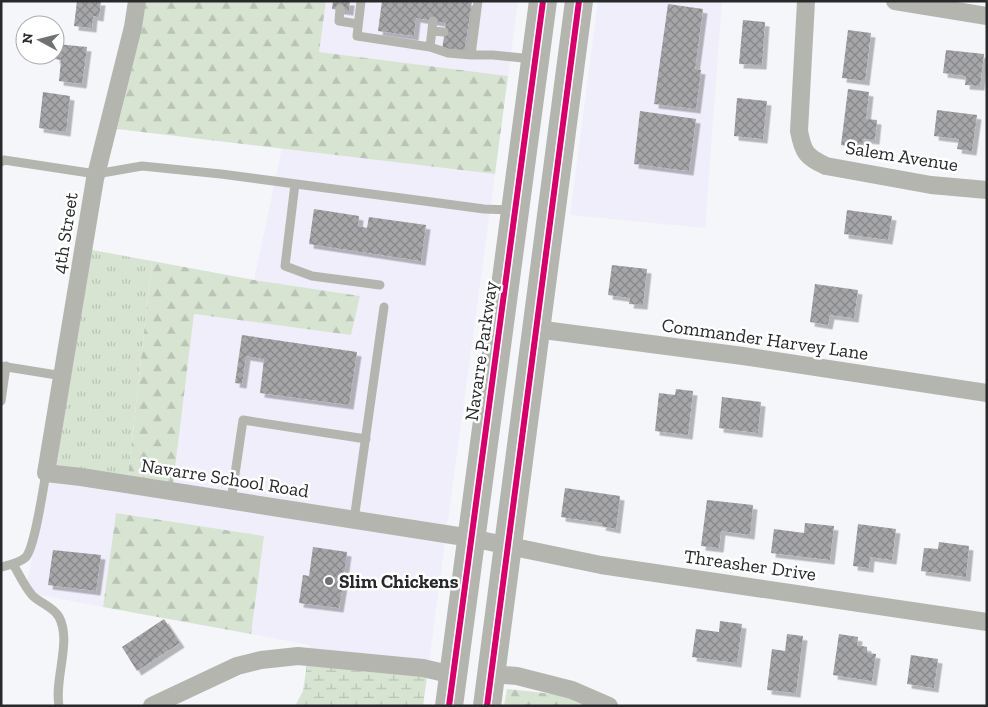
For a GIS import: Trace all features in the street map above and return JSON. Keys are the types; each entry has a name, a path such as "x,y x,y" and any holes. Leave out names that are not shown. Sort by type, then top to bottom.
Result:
{"highway":[{"name":"Navarre Parkway","path":"448,706 543,1"},
{"path":"552,212 543,185 566,1"},
{"path":"487,706 579,1"}],"street":[{"name":"4th Street","path":"46,473 96,174 133,27 137,1"},
{"name":"Salem Avenue","path":"806,1 799,131 804,152 811,159 826,166 931,185 987,190"},
{"path":"895,1 987,16"},
{"name":"Commander Harvey Lane","path":"536,329 742,356 987,393"},
{"name":"Navarre School Road","path":"46,473 508,545"},
{"name":"Threasher Drive","path":"508,545 601,565 987,622"},
{"path":"152,706 237,666 261,660 298,656 423,668 453,675"},
{"path":"491,674 517,676 572,690 609,706"}],"lane":[{"path":"361,1 357,36 430,47 448,54 492,55 535,59"},
{"path":"471,55 470,36 473,15 478,1"},
{"path":"340,10 339,21 358,24"},
{"path":"430,47 434,21"},
{"path":"432,31 444,32"},
{"path":"1,162 4,160 96,174 142,166 484,209 515,210"},
{"path":"295,184 285,266 312,276 380,285"},
{"path":"354,520 384,307"},
{"path":"1,401 4,366 63,376"},
{"path":"231,501 243,420 366,439"},
{"path":"1,566 14,564 26,556 33,540 46,473"},
{"path":"14,564 32,596 46,604 59,616 64,633 57,694 59,706"}],"shaded area":[{"path":"326,1 518,1 508,76 318,52"},
{"path":"598,1 722,1 705,228 570,215"},
{"path":"282,148 495,174 447,527 173,484 194,314 351,334 360,296 254,280"},
{"path":"48,482 80,485 445,542 429,662 309,649 309,645 251,634 264,536 116,513 103,607 25,592"}],"green space":[{"path":"146,1 326,1 319,52 508,76 495,174 117,129"},
{"path":"92,250 152,261 128,477 56,467"},
{"path":"152,261 254,280 360,296 351,335 194,314 173,484 128,477"},
{"path":"116,513 264,536 251,634 103,607"},
{"path":"307,664 427,677 423,706 295,706 303,691"},
{"path":"507,689 562,695 589,706 504,706"}],"building":[{"path":"77,1 101,1 99,17 93,16 92,28 74,26"},
{"path":"333,1 350,1 349,11 332,9"},
{"path":"382,1 472,1 464,53 442,50 446,23 416,18 414,36 378,31"},
{"path":"668,4 703,9 695,69 701,70 696,109 654,104"},
{"path":"743,20 765,22 762,65 739,64"},
{"path":"848,30 871,33 865,81 842,78"},
{"path":"65,45 87,47 82,84 59,81 61,65 65,65"},
{"path":"946,50 984,54 980,86 965,85 966,76 943,73"},
{"path":"848,89 869,92 866,119 877,120 875,140 863,139 862,148 841,145"},
{"path":"43,92 70,96 66,132 39,128"},
{"path":"737,98 767,101 763,139 734,136"},
{"path":"937,110 977,115 972,151 957,149 959,139 934,136"},
{"path":"640,111 696,119 689,171 634,164"},
{"path":"314,209 359,216 358,226 367,228 369,217 426,225 421,261 309,244"},
{"path":"847,210 892,216 888,240 844,234"},
{"path":"612,265 647,269 643,305 629,304 630,298 608,295"},
{"path":"815,284 858,290 854,318 830,315 828,325 810,322"},
{"path":"242,335 357,352 349,405 260,393 264,359 246,356 242,384 235,383"},
{"path":"676,389 693,391 688,435 655,431 659,393 675,395"},
{"path":"722,397 761,402 758,433 719,428"},
{"path":"565,488 620,496 616,529 601,526 602,523 561,517"},
{"path":"707,500 753,505 750,535 721,531 719,548 701,546"},
{"path":"805,523 834,526 830,560 771,553 774,529 804,533"},
{"path":"858,524 896,529 892,560 870,557 869,568 853,566"},
{"path":"939,542 969,546 966,577 921,571 924,548 938,549"},
{"name":"Slim Chickens","path":"313,547 347,552 344,575 356,577 355,586 343,584 339,608 299,603 303,575 309,576"},
{"path":"53,550 101,555 96,591 48,585"},
{"path":"164,619 180,643 137,671 122,647"},
{"path":"720,621 742,624 737,663 692,657 696,629 719,632"},
{"path":"787,634 803,636 796,693 767,690 772,649 785,651"},
{"path":"839,634 858,637 857,645 867,647 867,653 876,654 872,681 833,675"},
{"path":"911,655 938,659 934,688 907,684"}],"cycle path":[{"path":"449,706 543,1"},
{"path":"487,706 579,1"}],"place":[{"name":"Slim Chickens","path":"329,581"}]}
